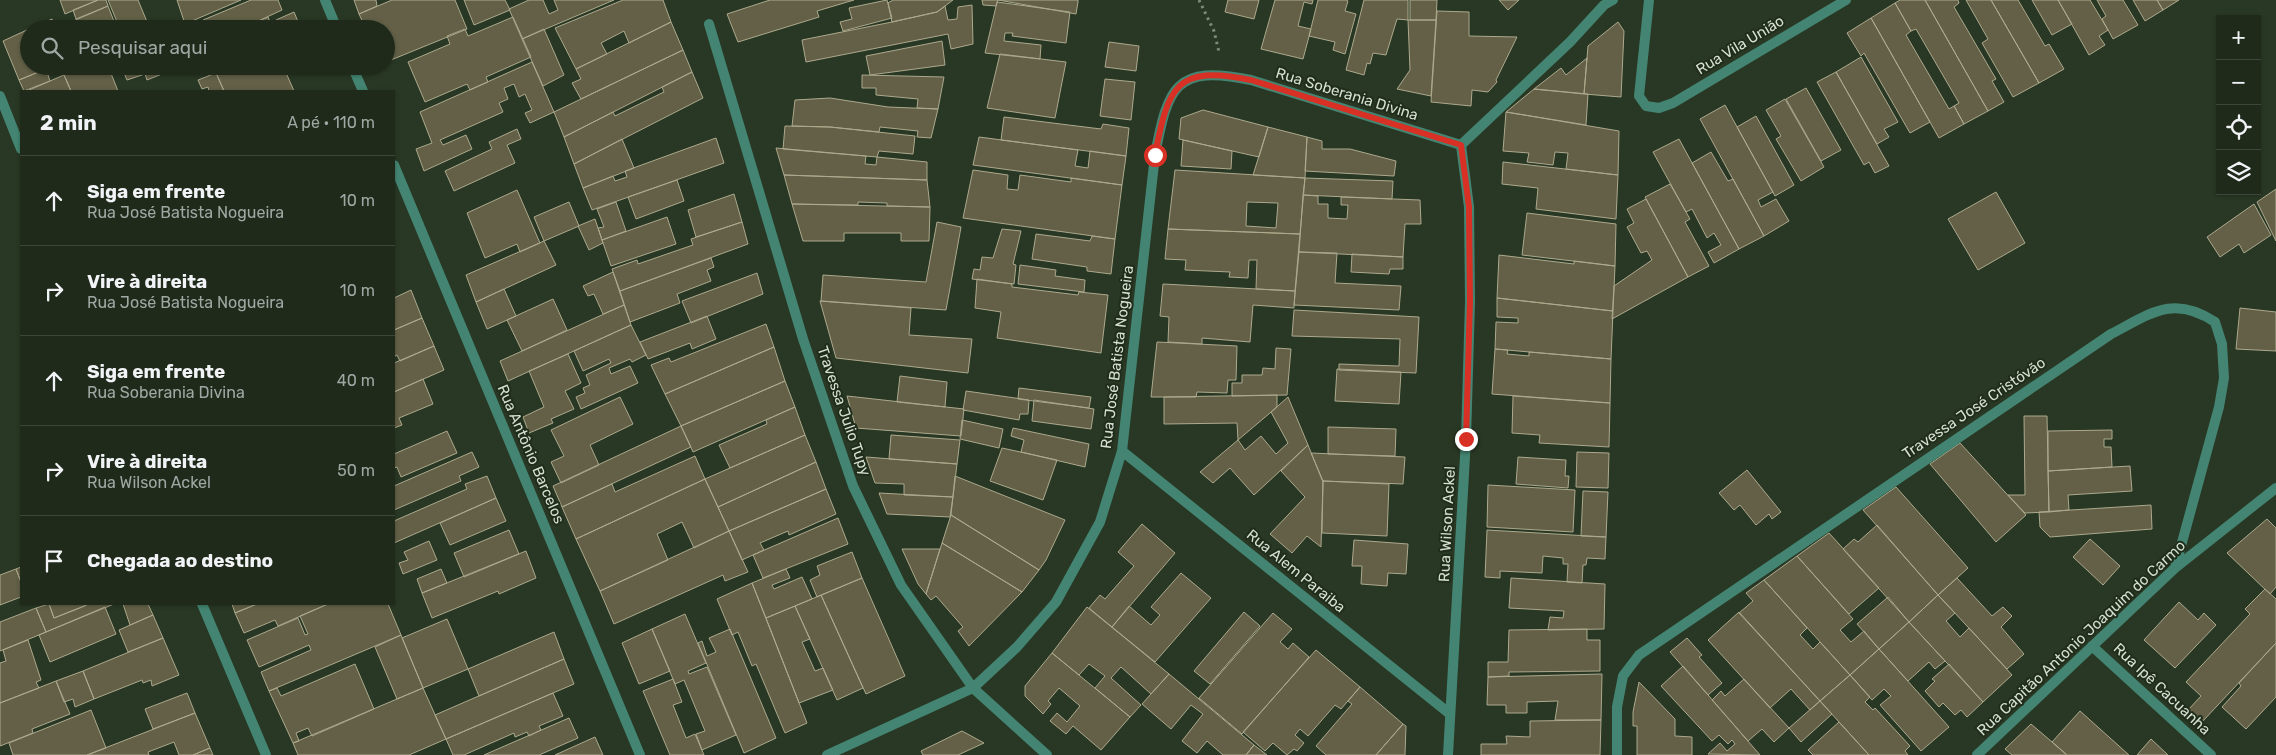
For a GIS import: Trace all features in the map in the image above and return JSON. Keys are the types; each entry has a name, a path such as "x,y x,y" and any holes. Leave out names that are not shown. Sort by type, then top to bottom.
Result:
{"street":[{"path":"325,0 333,20"},
{"path":"1461,145 1570,42 1604,5 1612,0"},
{"name":"Rua Vila União","path":"1649,0 1639,96 1646,106 1659,108 1673,103 1846,0"},
{"name":"Travessa Julio Tupy","path":"709,24 804,339 853,486 901,585 973,688 1047,755"},
{"name":"Rua Soberania Divina","path":"1224,74 1251,80 1461,145"},
{"name":"Rua José Batista Nogueira","path":"827,755 973,688 1017,647 1056,602 1100,522 1122,451 1155,155 1163,112 1173,92 1191,77 1224,74"},
{"path":"356,75 363,90"},
{"path":"0,96 20,146"},
{"name":"Rua Wilson Ackel","path":"1448,755 1466,439 1470,301 1469,207 1461,145"},
{"name":"Rua Antônio Barcelos","path":"395,167 640,755"},
{"name":"Travessa José Cristóvão","path":"1617,755 1617,707 1623,676 1639,655 2110,334 2152,313 2178,307 2199,312 2215,322 2222,344 2224,378 2219,407 2174,568"},
{"name":"Rua Alem Paraiba","path":"1122,451 1450,714"},
{"name":"Rua Capitão Antonio Joaquim do Carmo","path":"1977,755 2174,568 2276,488"},
{"path":"202,605 266,755"},
{"name":"Rua Ipê Cacuanha","path":"2092,646 2211,755"}],"path":[{"path":"1199,0 1214,31 1224,74"}],"building":[{"path":"60,0 98,0 65,14"},
{"path":"98,0 106,0 108,6 76,19 73,10"},
{"path":"108,0 138,0 146,20 116,20"},
{"path":"177,0 241,0 194,20 184,20"},
{"path":"251,0 278,0 282,10 260,20 203,20"},
{"path":"354,0 376,0 377,6 359,14"},
{"path":"392,0 455,0 467,29 395,58 395,20 362,20 359,14"},
{"path":"464,0 505,0 510,10 474,25"},
{"path":"529,0 543,0 549,14 558,10 554,0 614,0 522,39 509,9"},
{"path":"623,0 663,0 671,22 629,43 624,31 601,43 607,54 576,69 555,28"},
{"path":"770,0 854,0 817,11 819,17 738,42 727,14"},
{"path":"887,0 892,18 843,31 840,22 852,19 849,8"},
{"path":"893,0 953,0 937,12 892,22 888,3"},
{"path":"982,0 998,0 996,6 983,5"},
{"path":"998,0 1078,0 1078,2 1076,14"},
{"path":"1228,0 1259,0 1254,19 1225,12"},
{"path":"1275,0 1313,0 1312,4 1304,2 1298,26 1311,29 1303,59 1261,49"},
{"path":"1318,0 1346,0 1348,1 1345,11 1356,14 1345,54 1333,50 1335,42 1309,36"},
{"path":"1364,0 1408,0 1408,20 1397,19 1386,55 1373,53 1370,64 1367,63 1364,75 1346,70"},
{"path":"1410,0 1437,0 1436,20 1410,20"},
{"path":"1499,0 1519,0 1508,10"},
{"path":"1900,0 1925,0 1988,111 1964,124 1954,106 1959,103 1916,29 1911,31 1895,3"},
{"path":"1925,0 1958,0 1959,3 1954,7 1996,79 1992,81 2004,102 1988,111"},
{"path":"1966,0 1991,0 2039,83 2013,97 1982,43 1988,39"},
{"path":"1991,0 2018,0 2045,46 2049,44 2064,69 2039,83"},
{"path":"2032,0 2058,0 2072,24 2052,35"},
{"path":"2058,0 2090,0 2108,30 2099,36 2105,45 2089,55"},
{"path":"2097,0 2123,0 2138,25 2113,39 2102,19 2106,16"},
{"path":"2133,0 2157,0 2163,10 2145,21"},
{"path":"2157,0 2179,0 2163,10"},
{"path":"997,2 1070,12 1066,43 1012,36 1013,33 1005,33 1004,41 1041,45 1040,59 985,53"},
{"path":"1895,3 1911,31 1906,35 1949,109 1954,106 1964,124 1939,138 1871,18"},
{"path":"972,5 973,44 951,49 948,34 806,62 802,40 937,12 945,6 948,20 957,19 958,7"},
{"path":"108,6 113,20 76,20"},
{"path":"1437,11 1469,12 1469,36 1517,37 1496,80 1497,82 1488,92 1472,90 1471,106 1431,102"},
{"path":"294,12 297,20 276,20"},
{"path":"513,17 531,57 486,77 488,82 470,90 467,84 425,102 408,62 450,44 447,36 465,29 468,36"},
{"path":"1871,18 1930,122 1910,133 1864,53 1861,56 1847,33"},
{"path":"1408,20 1436,20 1431,96 1397,89 1410,70"},
{"path":"671,22 683,50 581,99 572,83 581,79 576,69"},
{"path":"1618,22 1624,31 1621,97 1584,94 1588,46"},
{"path":"544,29 564,75 543,86 522,39"},
{"path":"20,33 20,75 31,75 19,80 3,41"},
{"path":"942,41 945,65 870,75 866,56"},
{"path":"1109,42 1139,46 1136,71 1105,67"},
{"path":"683,50 692,72 564,137 554,112"},
{"path":"1000,54 1066,62 1055,118 987,108"},
{"path":"1861,57 1898,122 1884,129 1889,137 1877,144 1836,72"},
{"path":"1587,58 1584,94 1534,89 1561,68 1566,75"},
{"path":"532,62 554,112 530,123 525,113 532,110 525,94 519,97 514,84 504,88 508,99 499,103 503,112 440,140 443,145 466,135 472,149 424,171 416,149 432,143 420,112"},
{"path":"692,72 703,98 574,164 564,137 613,112 615,116 664,92 662,87"},
{"path":"1836,72 1889,166 1875,173 1869,162 1864,165 1817,82"},
{"path":"31,75 48,75 50,81 24,90 19,80"},
{"path":"64,75 112,75 118,90 71,90"},
{"path":"64,75 71,90 29,90"},
{"path":"125,75 142,75 127,80"},
{"path":"145,75 160,75 147,80"},
{"path":"211,75 217,75 224,90 209,90 208,87 202,89 198,80"},
{"path":"217,75 287,75 294,90 224,90"},
{"path":"862,75 944,77 938,109 917,108 918,99 876,95 876,88 862,88"},
{"path":"1105,79 1135,82 1131,120 1100,116"},
{"path":"1806,88 1841,150 1821,161 1786,99"},
{"path":"1534,89 1588,94 1586,125 1506,112"},
{"path":"830,98 888,107 938,109 931,138 917,137 918,131 880,127 879,132 830,127 792,126 795,100"},
{"path":"1785,99 1824,167 1801,181 1776,139 1781,136 1766,110"},
{"path":"1725,105 1773,192 1758,200 1761,207 1776,199 1789,221 1764,236 1700,119"},
{"path":"1203,110 1268,127 1259,157 1179,139 1181,118"},
{"path":"1506,112 1619,131 1618,175 1566,169 1568,153 1555,152 1553,165 1527,162 1529,153 1503,151"},
{"path":"1756,116 1794,185 1775,196 1737,127"},
{"path":"1004,117 1101,129 1103,124 1129,128 1126,156 1001,140"},
{"path":"785,126 830,127 915,136 913,154 879,151 877,157 783,149"},
{"path":"1268,127 1307,137 1305,178 1253,175"},
{"path":"517,129 521,139 507,145 515,163 454,191 445,171 492,149 489,142"},
{"path":"979,137 1078,150 1075,166 1088,168 1090,151 1126,156 1122,185 973,165"},
{"path":"1307,137 1322,141 1322,149 1350,149 1396,161 1394,176 1305,171"},
{"path":"716,138 724,163 592,210 583,188 613,176 615,181 627,177 625,171"},
{"path":"622,139 634,168 583,188 574,164"},
{"path":"1679,139 1739,249 1714,263 1708,252 1721,245 1714,233 1707,238 1692,209 1686,212 1653,152"},
{"path":"1183,140 1232,151 1231,169 1181,166"},
{"path":"776,148 866,156 865,164 876,165 877,157 927,162 927,180 784,175"},
{"path":"1711,152 1728,181 1733,179 1764,236 1739,249 1692,163"},
{"path":"1503,162 1618,175 1616,219 1536,209 1538,188 1502,184"},
{"path":"973,170 1008,175 1007,189 1018,190 1020,175 1071,182 1071,178 1122,185 1115,239 963,218"},
{"path":"1175,170 1305,178 1300,234 1168,229","holes":["1247,202 1278,203 1276,228 1246,226"]},
{"path":"784,175 927,180 930,207 887,206 887,203 858,202 858,205 792,204"},
{"path":"1305,178 1393,181 1392,199 1303,195"},
{"path":"677,180 684,201 636,219 628,197"},
{"path":"1670,184 1690,219 1685,222 1709,266 1688,277 1645,197"},
{"path":"2276,189 2276,241 2257,202"},
{"path":"517,190 540,243 520,252 517,244 485,258 467,213"},
{"path":"1996,192 2025,243 1978,270 1948,219"},
{"path":"734,194 742,222 696,237 688,210"},
{"path":"1303,195 1318,196 1318,204 1328,204 1328,218 1347,219 1348,205 1341,205 1341,197 1420,200 1421,224 1405,224 1403,257 1299,252"},
{"path":"1646,199 1688,277 1612,319 1614,286 1652,260 1647,251 1641,253 1627,227 1634,223 1627,209"},
{"path":"569,202 579,226 544,241 534,217"},
{"path":"616,202 626,231 602,240 598,228 604,227 597,209"},
{"path":"792,204 930,207 929,241 901,241 901,233 844,233 844,241 803,241"},
{"path":"2254,204 2271,235 2244,253 2239,244 2220,257 2207,237"},
{"path":"1527,213 1616,224 1615,266 1522,255"},
{"path":"667,217 676,244 611,266 602,240"},
{"path":"595,219 603,243 589,250 578,226"},
{"path":"742,222 748,244 620,291 612,269 637,260 638,264 693,245 691,239"},
{"path":"937,222 961,227 946,310 821,301 823,275 926,282"},
{"path":"1002,229 1021,231 1013,264 1016,265 1014,284 972,279 974,269 980,270 982,257 993,258"},
{"path":"1168,229 1300,234 1295,291 1256,289 1257,260 1249,260 1248,278 1229,277 1230,272 1185,270 1186,260 1165,259"},
{"path":"1036,234 1090,241 1092,236 1115,239 1111,274 1087,271 1087,267 1032,259"},
{"path":"544,241 556,265 476,302 466,275"},
{"path":"1299,252 1337,253 1335,283 1401,286 1399,310 1294,305"},
{"path":"1352,254 1403,257 1403,269 1390,269 1389,274 1351,272"},
{"path":"1499,255 1574,264 1574,261 1615,266 1613,311 1497,298"},
{"path":"711,258 714,267 707,270 711,281 677,294 680,303 630,322 620,291"},
{"path":"1020,265 1056,270 1055,276 1085,280 1084,292 1018,284"},
{"path":"613,272 624,305 603,314 594,294 588,296 583,286"},
{"path":"757,273 763,294 691,323 682,301"},
{"path":"977,279 1012,284 1012,287 1078,295 1079,292 1108,295 1101,353 997,338 1001,312 975,308"},
{"path":"1163,284 1295,291 1294,308 1253,305 1250,342 1202,338 1202,344 1168,342 1169,317 1160,316"},
{"path":"504,289 516,316 487,329 476,302"},
{"path":"411,290 422,318 395,330 395,298"},
{"path":"1497,298 1613,311 1611,359 1495,349 1496,322 1518,323 1518,318 1497,317"},
{"path":"553,299 567,330 522,351 507,320"},
{"path":"820,301 911,308 909,335 972,339 968,373 836,358"},
{"path":"624,305 631,325 508,381 500,361"},
{"path":"2240,308 2276,312 2276,351 2236,349"},
{"path":"1294,310 1419,317 1416,373 1339,370 1339,364 1399,366 1400,339 1292,336"},
{"path":"707,316 716,339 692,349 690,343 648,359 640,342"},
{"path":"422,318 434,346 400,361 397,355 395,356 395,330"},
{"path":"766,324 774,347 665,394 651,365 669,358 671,362"},
{"path":"631,325 646,355 632,362 630,359 609,368 611,374 630,366 638,383 581,409 576,397 585,393 583,388 590,385 586,375 611,363 609,359 583,371 574,351"},
{"path":"1157,342 1237,346 1236,380 1228,380 1227,393 1197,392 1196,397 1151,397"},
{"path":"434,346 444,370 395,392 395,363"},
{"path":"774,347 785,381 681,426 665,394"},
{"path":"1276,348 1291,349 1287,395 1232,396 1232,383 1242,383 1242,375 1262,375 1263,368 1275,369"},
{"path":"1495,349 1508,350 1507,354 1529,356 1529,352 1611,359 1610,403 1492,394"},
{"path":"568,354 581,383 565,391 574,409 551,419 553,423 529,433 523,417 544,407 529,371"},
{"path":"1337,369 1401,372 1399,404 1335,401"},
{"path":"900,376 947,382 945,407 897,402"},
{"path":"423,379 433,404 399,418 402,425 395,428 395,392"},
{"path":"785,381 795,407 693,452 681,426"},
{"path":"1019,388 1091,397 1089,408 1018,399"},
{"path":"966,391 1029,400 1028,414 1020,414 1019,420 963,410"},
{"path":"1277,395 1277,407 1238,440 1237,423 1164,424 1164,397"},
{"path":"847,396 964,409 961,436 856,428"},
{"path":"1513,396 1610,403 1609,447 1539,443 1540,435 1512,433"},
{"path":"620,397 633,424 590,445 599,465 561,483 551,462 564,456 551,430"},
{"path":"1288,397 1308,445 1254,495 1230,468 1213,483 1200,472 1238,440 1245,450 1261,436 1276,454 1288,443 1271,412"},
{"path":"1034,400 1094,409 1091,429 1032,421"},
{"path":"795,407 805,435 730,468 719,445 767,424 766,420"},
{"path":"2024,416 2047,416 2049,512 2025,513 2008,495 2025,495"},
{"path":"962,420 1003,429 999,448 960,439"},
{"path":"681,426 691,447 562,507 553,486"},
{"path":"1328,427 1396,429 1395,456 1328,454"},
{"path":"1013,428 1089,444 1085,467 1021,452 1024,440 1011,436"},
{"path":"2112,430 2112,439 2104,439 2104,447 2111,447 2112,467 2048,471 2048,431"},
{"path":"447,431 457,453 401,477 397,467 395,468 395,454"},
{"path":"805,435 816,462 718,507 705,479"},
{"path":"891,435 960,440 957,464 889,459"},
{"path":"1960,443 2026,515 1996,542 1930,464"},
{"path":"1308,445 1323,482 1321,547 1307,536 1292,553 1270,534 1305,497 1281,471"},
{"path":"1002,448 1057,460 1043,500 990,481"},
{"path":"472,452 479,467 459,476 461,481 395,510 395,486"},
{"path":"1577,452 1609,453 1608,488 1576,487"},
{"path":"1311,453 1405,457 1403,484 1323,481"},
{"path":"695,456 705,479 576,539 562,507 612,484 615,492"},
{"path":"866,457 957,464 953,497 904,495 904,484 875,483"},
{"path":"1518,457 1566,460 1565,476 1569,476 1568,488 1516,484"},
{"path":"816,462 826,489 729,531 718,507"},
{"path":"2130,466 2132,491 2068,495 2069,510 2049,512 2048,471"},
{"path":"1747,470 1781,512 1772,519 1769,514 1756,525 1740,505 1734,510 1719,493"},
{"path":"487,476 496,498 395,543 395,521 467,489 465,484"},
{"path":"955,476 1065,520 1046,560 1039,570 951,515"},
{"path":"705,479 729,531 694,548 682,522 657,534 668,560 600,591 576,539"},
{"path":"1323,481 1389,484 1387,536 1322,533"},
{"path":"1488,485 1575,490 1573,532 1487,527"},
{"path":"1896,487 1968,568 1938,595 1863,510"},
{"path":"826,489 836,514 789,535 788,531 760,543 764,550 742,560 729,531"},
{"path":"1583,491 1608,492 1606,537 1581,536"},
{"path":"879,493 953,497 950,517 887,514"},
{"path":"496,498 506,521 450,545 440,523"},
{"path":"2151,505 2152,529 2050,537 2040,527 2039,512"},
{"path":"951,515 1039,570 1022,592 942,543"},
{"path":"838,518 848,544 763,578 753,555"},
{"path":"2267,519 2276,528 2276,587 2270,594 2227,553"},
{"path":"1142,524 1175,553 1112,627 1089,608 1100,595 1105,599 1134,566 1118,552"},
{"path":"1877,525 1938,595 1909,622 1843,549 1854,539 1858,542"},
{"path":"509,530 519,554 464,577 454,553"},
{"path":"1487,530 1606,537 1605,559 1587,558 1586,565 1583,565 1582,583 1567,582 1568,564 1563,564 1563,558 1543,556 1542,573 1500,571 1500,578 1485,577"},
{"path":"729,531 748,572 725,581 723,575 614,624 600,591"},
{"path":"1829,533 1879,588 1849,614 1797,556"},
{"path":"2090,539 2120,566 2103,585 2073,557"},
{"path":"1354,540 1408,544 1406,574 1388,573 1387,586 1361,584 1362,566 1352,566"},
{"path":"429,541 437,560 403,574 399,563 408,560 404,552"},
{"path":"942,543 1022,592 969,646 958,631 963,627 936,596 931,600 926,594"},
{"path":"902,549 940,549 926,594 918,584"},
{"path":"526,551 536,578 499,594 498,591 432,618 422,593"},
{"path":"852,552 862,578 817,597 810,580 820,575 817,566"},
{"path":"1797,556 1853,619 1840,630 1851,642 1864,631 1879,649 1850,675 1764,580"},
{"path":"20,567 20,579 16,569"},
{"path":"16,569 20,579 20,597 0,605 0,575"},
{"path":"441,569 447,583 422,593 417,579"},
{"path":"786,569 790,578 772,585 774,589 802,577 812,599 766,618 752,583"},
{"path":"1181,573 1211,598 1155,662 1112,627 1129,606 1151,625 1160,615 1151,607"},
{"path":"862,578 905,676 866,694 821,595"},
{"path":"1511,578 1605,584 1604,629 1548,630 1550,617 1563,618 1564,611 1509,608"},
{"path":"1957,578 1992,616 2003,607 2012,616 2001,627 2024,654 2007,669 1938,595"},
{"path":"1764,580 1807,628 1800,635 1813,649 1820,642 1850,675 1820,701 1739,613 1753,601 1746,593"},
{"path":"752,583 807,723 785,733 756,664 752,666 738,632 732,635 717,599"},
{"path":"2265,589 2276,599 2276,643 2202,722 2189,709 2201,696 2186,682 2250,614 2245,609"},
{"path":"821,595 863,688 837,700 795,606"},
{"path":"1938,595 1955,613 1946,621 1960,637 1969,628 2012,675 1983,702 1909,622"},
{"path":"1888,597 1909,622 1879,649 1857,624"},
{"path":"2179,602 2198,620 2204,613 2216,625 2175,668 2144,640"},
{"path":"49,605 85,606 54,618"},
{"path":"49,605 54,618 86,605 112,605 46,632 36,608"},
{"path":"123,605 148,605 153,615 130,625"},
{"path":"232,605 255,605 235,613"},
{"path":"255,605 326,605 278,626 275,620 244,633 235,613"},
{"path":"326,605 388,605 401,635 269,691 261,672 311,650 309,645 259,667 247,640 298,618 305,635 308,634 300,616"},
{"path":"795,606 810,639 802,642 815,671 823,668 833,690 799,703 766,618"},
{"path":"105,607 116,634 50,662 39,635"},
{"path":"1087,607 1169,674 1151,694 1121,667 1111,678 1141,705 1130,717 1095,688 1105,676 1089,664 1079,675 1052,653"},
{"path":"36,608 46,632 0,651 0,622"},
{"path":"1244,612 1260,626 1210,684 1194,671"},
{"path":"1739,612 1820,701 1810,710 1791,689 1770,708 1708,640"},
{"path":"1273,613 1292,629 1280,642 1288,649 1293,643 1309,657 1242,734 1199,698"},
{"path":"685,614 706,663 688,671 689,674 707,667 736,735 702,750 696,734 705,731 684,680 675,684 652,629"},
{"path":"153,615 163,638 128,652 119,630"},
{"path":"447,619 468,669 423,688 402,638"},
{"path":"1909,622 1945,661 1935,669 1929,662 1908,681 1879,649"},
{"path":"652,629 670,671 639,684 622,643"},
{"path":"730,629 776,738 744,753 698,643 702,641 707,656 716,652 709,638"},
{"path":"1587,629 1587,640 1600,640 1600,671 1509,672 1509,676 1488,677 1488,662 1508,662 1509,630"},
{"path":"554,632 564,659 479,696 468,669"},
{"path":"401,635 423,688 397,699 375,647"},
{"path":"163,638 179,675 152,686 151,680 143,683 142,680 94,699 83,671"},
{"path":"1687,638 1702,655 1699,657 1722,683 1708,695 1670,652"},
{"path":"28,640 41,680 36,682 39,688 0,703 0,663 6,661 3,650"},
{"path":"2276,643 2276,697 2246,729 2222,707 2241,686 2239,683"},
{"path":"1879,649 1949,727 1921,751 1880,705 1891,696 1884,689 1872,700 1850,675"},
{"path":"1316,650 1360,687 1341,709 1335,705 1308,736 1300,729 1295,735 1304,743 1297,751 1294,749 1287,755 1273,743 1265,751 1243,732"},
{"path":"1052,653 1130,717 1101,750 1073,726 1066,734 1050,721 1057,713 1067,722 1080,706 1059,688 1048,701 1051,704 1043,714 1025,696 1025,686"},
{"path":"564,659 574,684 446,739 435,715"},
{"path":"355,664 374,709 312,736 308,728 296,733 299,741 293,743 269,691 277,688 281,696"},
{"path":"1949,664 1983,702 1967,717 1961,710 1955,715 1943,703 1939,707 1925,691 1935,681 1932,679"},
{"path":"1683,666 1760,755 1708,754 1720,743 1727,751 1735,744 1732,740 1728,744 1719,735 1712,741 1661,686"},
{"path":"83,671 94,699 75,707 73,699 64,702 56,681"},
{"path":"1169,674 1254,745 1246,755 1223,755 1207,741 1197,753 1182,741 1203,714 1191,705 1171,729 1142,704"},
{"path":"1602,674 1601,720 1555,720 1558,701 1527,702 1527,713 1506,713 1506,705 1487,705 1488,677"},
{"path":"1850,675 1870,697 1865,702 1873,710 1875,708 1910,746 1905,751 1908,755 1869,755 1820,701"},
{"path":"673,679 682,702 673,705 686,738 695,734 704,755 670,755 643,691"},
{"path":"1744,679 1789,728 1774,742 1762,729 1748,741 1712,700 1721,691 1725,696"},
{"path":"56,681 70,714 32,729 33,733 0,746 0,703"},
{"path":"1639,682 1675,719 1675,736 1692,737 1692,755 1637,755 1637,726 1633,726 1633,712"},
{"path":"1360,687 1403,724 1376,755 1326,755 1316,746 1352,704 1348,701"},
{"path":"423,688 446,739 409,755 298,755 293,743"},
{"path":"187,693 195,713 153,729 145,709"},
{"path":"553,693 563,716 539,726 541,730 529,736 527,732 515,737 514,733 464,755 453,755 446,739"},
{"path":"1820,701 1832,714 1801,742 1789,728"},
{"path":"91,710 106,748 87,755 13,755 9,743"},
{"path":"2080,711 2129,755 2067,755 2052,742"},
{"path":"195,713 210,748 193,755 179,755 174,742 148,752 149,755 87,755"},
{"path":"569,718 578,738 539,755 484,755"},
{"path":"1601,720 1600,755 1481,755 1481,744 1507,744 1506,736 1530,737 1530,721"},
{"path":"1839,722 1869,755 1813,755 1808,750"},
{"path":"1403,724 1406,726 1405,755 1376,755"},
{"path":"2031,724 2067,755 2012,755 2005,749"},
{"path":"962,731 984,743 958,755 923,755 921,751"},
{"path":"595,737 603,755 555,755"},
{"path":"2151,739 2168,755 2137,755"},
{"path":"1254,745 1267,755 1246,755"},
{"path":"210,748 213,755 193,755"}],"route":[{"path":"1155,155 1163,112 1173,92 1191,77 1224,74 1251,80 1461,145 1469,207 1470,301 1466,439"}]}
